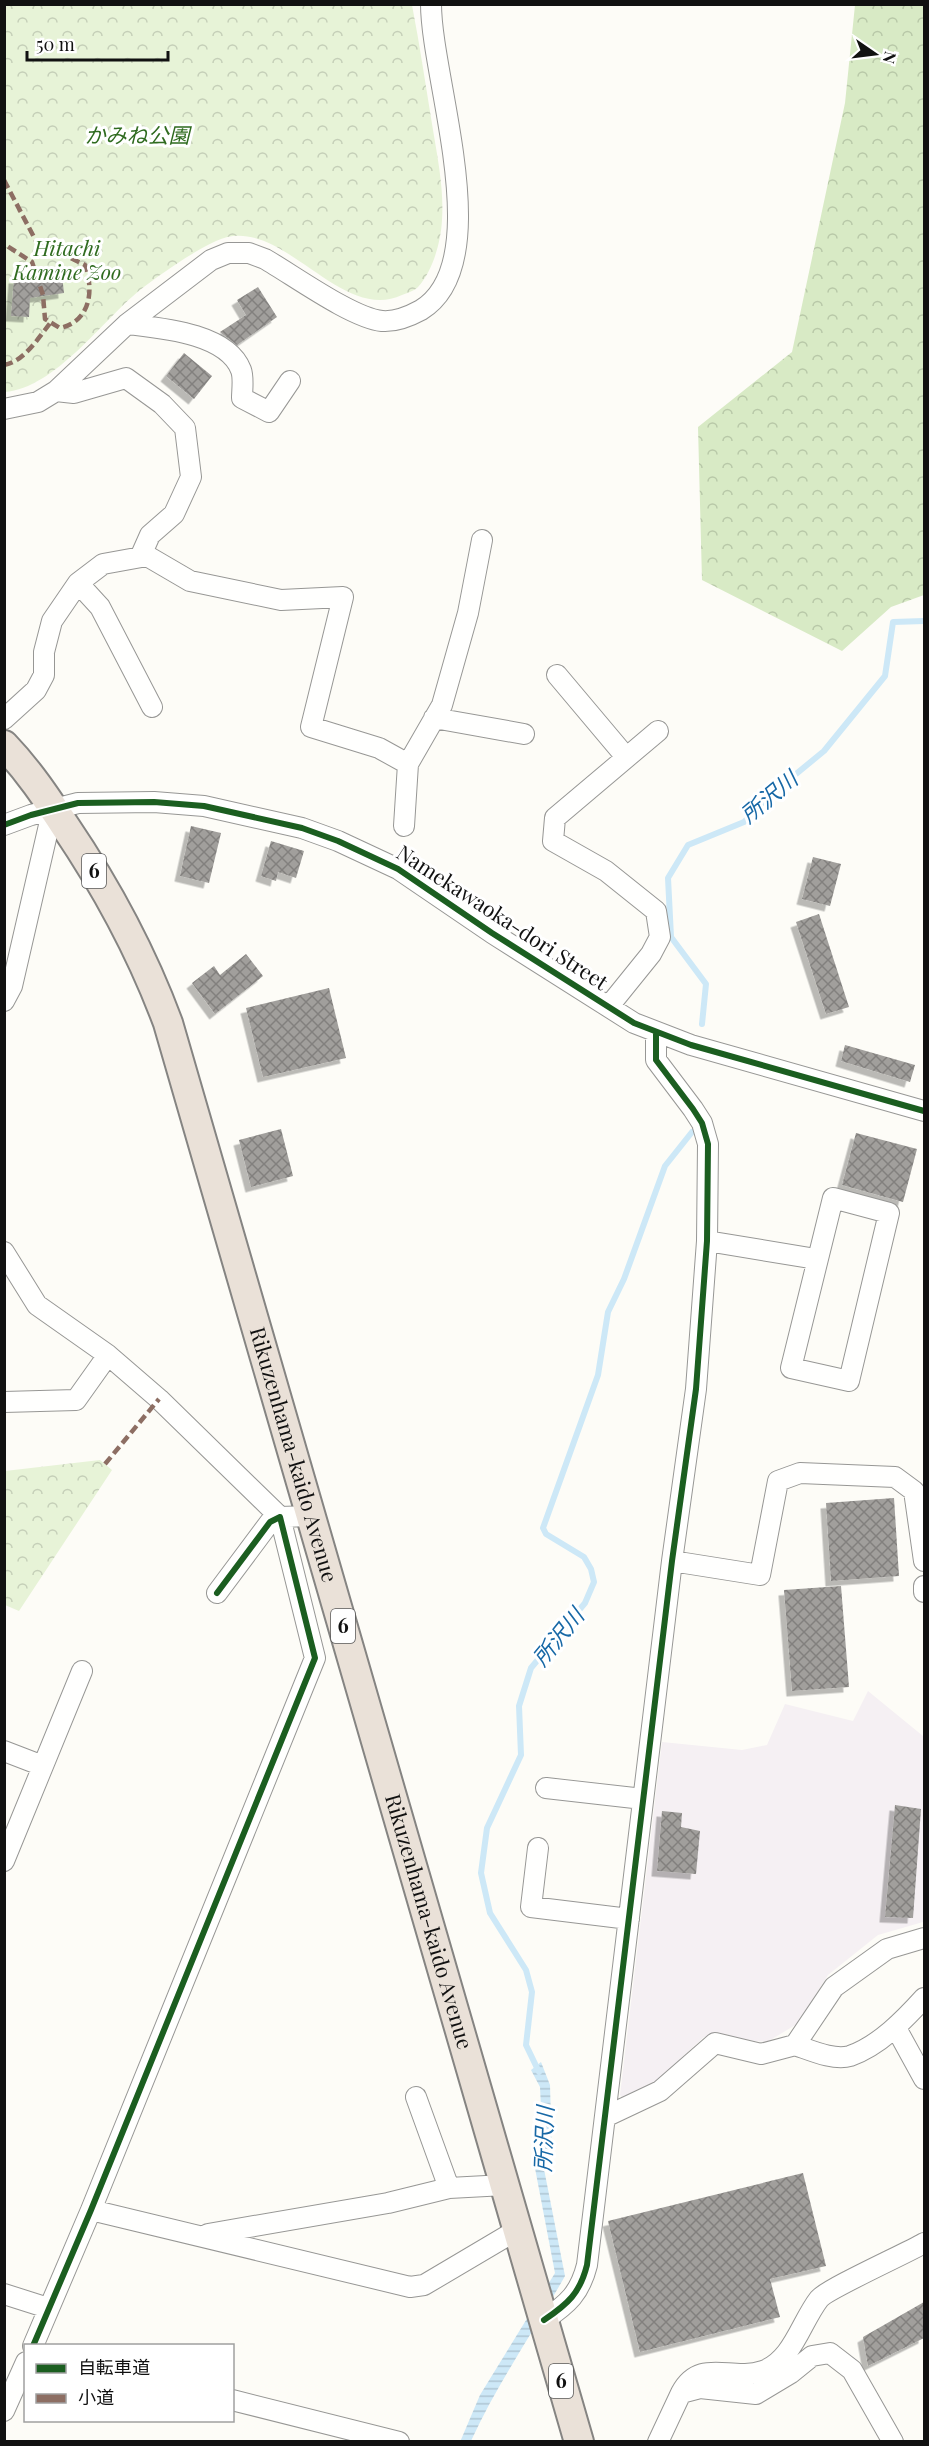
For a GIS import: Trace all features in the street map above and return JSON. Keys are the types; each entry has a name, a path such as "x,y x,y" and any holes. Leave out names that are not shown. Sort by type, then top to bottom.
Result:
{"highway":[{"name":"Rikuzenhama-kaido Avenue","path":"4,746 28,771 91,865 132,936 168,1023 579,2442"}],"street":[{"path":"4,409 38,402 56,391 127,324 203,266 228,253 249,253 265,259 356,312 383,322 412,314 441,293 451,274 459,226 457,189 430,4"},
{"path":"127,324 195,334 218,347 233,357 242,371 242,398 269,412 290,381"},
{"path":"56,391 74,393 126,378 162,404 185,428 191,477 174,514 150,535 142,553 190,581 281,600 343,597 310,727 379,748 408,764"},
{"path":"404,826 408,764 442,705 468,613 482,540"},
{"path":"4,719 36,690 40,683 44,675 44,652 52,621 78,583 103,564 147,556"},
{"path":"78,583 100,608 152,707"},
{"path":"557,675 626,757"},
{"path":"434,718 524,734"},
{"path":"609,1006 651,954 660,937 656,911 606,871 553,841 555,818 658,731"},
{"name":"Namekawaoka-dori Street","path":"4,825 53,808 78,803 132,802 204,806 258,816 338,841 398,869 492,933 634,1023 723,1055 924,1111"},
{"path":"4,1001 12,986 53,808"},
{"path":"544,2320 569,2303 582,2286 587,2265 672,1561 696,1389 707,1241 708,1144 702,1124 693,1109 656,1060 656,1032"},
{"path":"833,1198 889,1213 849,1381 791,1368 816,1259 833,1198"},
{"path":"707,1241 816,1259"},
{"path":"4,1252 37,1305 108,1355 159,1399 280,1517 315,1658 91,2210 34,2344"},
{"path":"4,1402 76,1400 108,1355"},
{"path":"672,1561 760,1575 778,1481 800,1473 895,1477 914,1491 924,1561"},
{"path":"217,1593 270,1522 280,1517 312,1516"},
{"path":"924,1586 924,1592"},
{"path":"4,1861 82,1671"},
{"path":"4,1751 43,1766"},
{"path":"546,1788 643,1799"},
{"path":"538,1848 531,1907 628,1919"},
{"path":"795,2045 834,1988 887,1949 924,1938"},
{"path":"605,2117 660,2091 715,2043 761,2054 795,2045 823,2054 849,2057 897,2028 924,1998"},
{"path":"897,2028 924,2079"},
{"path":"416,2097 449,2188"},
{"path":"201,2235 388,2203 449,2188 505,2185"},
{"path":"91,2210 410,2287 424,2285 517,2230"},
{"path":"658,2442 688,2380 700,2373 741,2375 764,2370 781,2359 804,2327 819,2298 924,2243"},
{"path":"4,2294 48,2308"},
{"path":"681,2393 700,2388 756,2394 791,2373 812,2356 830,2353 852,2370 893,2442"},
{"path":"4,2411 24,2366"},
{"path":"234,2401 399,2442"}],"shaded area":[{"path":"868,1691 923,1736 923,1922 878,1935 828,1975 797,2024 767,2042 704,2037 653,2084 625,2102 620,2095 662,1742 742,1750 767,1745 785,1704 853,1721"}],"green space":[{"name":"かみね公園","path":"5,5 412,5 439,164 442,198 438,246 428,273 418,287 410,292 379,300 355,295 332,283 286,252 263,241 239,236 216,241 177,264 140,290 77,351 42,379 24,388 5,392"},
{"path":"855,5 924,5 924,595 891,607 842,651 702,580 698,427 792,352 845,103"},
{"path":"100,1460 112,1470 19,1611 5,1605 5,1471"}],"water":[{"path":"541,2062 550,2085 552,2156 544,2169 565,2276 504,2378 471,2441 460,2442 480,2395 555,2273 534,2163 543,2150 540,2087 531,2070"}],"building":[{"path":"62,275 64,293 30,298 29,317 11,316 14,278 37,279"},
{"path":"258,287 277,317 237,345 220,332 246,315 237,300"},
{"path":"184,353 212,376 194,399 166,376"},
{"path":"191,826 221,833 209,883 180,876"},
{"path":"271,841 304,851 296,878 278,872 276,881 261,876"},
{"path":"813,857 841,864 830,906 802,899"},
{"path":"819,914 849,1007 826,1014 796,922"},
{"path":"246,954 263,976 215,1014 192,983 214,966 220,975"},
{"path":"329,988 346,1058 263,1077 246,1008"},
{"path":"845,1045 915,1065 910,1082 841,1061"},
{"path":"281,1129 293,1176 251,1187 239,1140"},
{"path":"856,1133 917,1149 903,1202 842,1185"},
{"path":"894,1498 899,1576 831,1581 826,1503"},
{"path":"841,1586 849,1687 792,1691 784,1590"},
{"path":"895,1805 921,1809 913,1918 885,1917"},
{"path":"662,1811 682,1813 681,1827 700,1831 696,1874 657,1871"},
{"path":"803,2173 826,2266 770,2279 780,2317 640,2352 608,2221"},
{"path":"924,2302 924,2338 868,2366 863,2337"}],"waterway":[{"name":"所沢川","path":"702,1024 706,984 671,937 668,878 688,845 744,822 768,797 824,751 885,676 893,622 924,621"},
{"name":"所沢川","path":"539,2072 526,2045 532,1992 526,1970 490,1913 481,1873 487,1828 521,1755 519,1706 531,1668 585,1603 594,1582 591,1569 584,1557 546,1534 543,1528 598,1375 608,1312 624,1279 665,1166 692,1132"}],"marked path":[{"path":"4,180 36,241 85,265 89,284 88,303 78,319 60,328 45,319 43,295 32,262 4,244"},
{"path":"4,365 24,354 51,322"},
{"path":"105,1464 159,1399"}],"cycle path":[{"path":"4,825 31,815 78,803 154,802 204,806 302,828 338,841 398,869 492,933 634,1023 691,1045 924,1111"},
{"path":"544,2320 572,2297 581,2283 587,2265 672,1561 696,1389 707,1241 708,1144 702,1123 656,1060 656,1032"},
{"path":"34,2344 91,2210 315,1658 280,1517 270,1522 217,1593"}],"park label":[{"name":"Hitachi Kamine Zoo","path":"67,261"}]}
